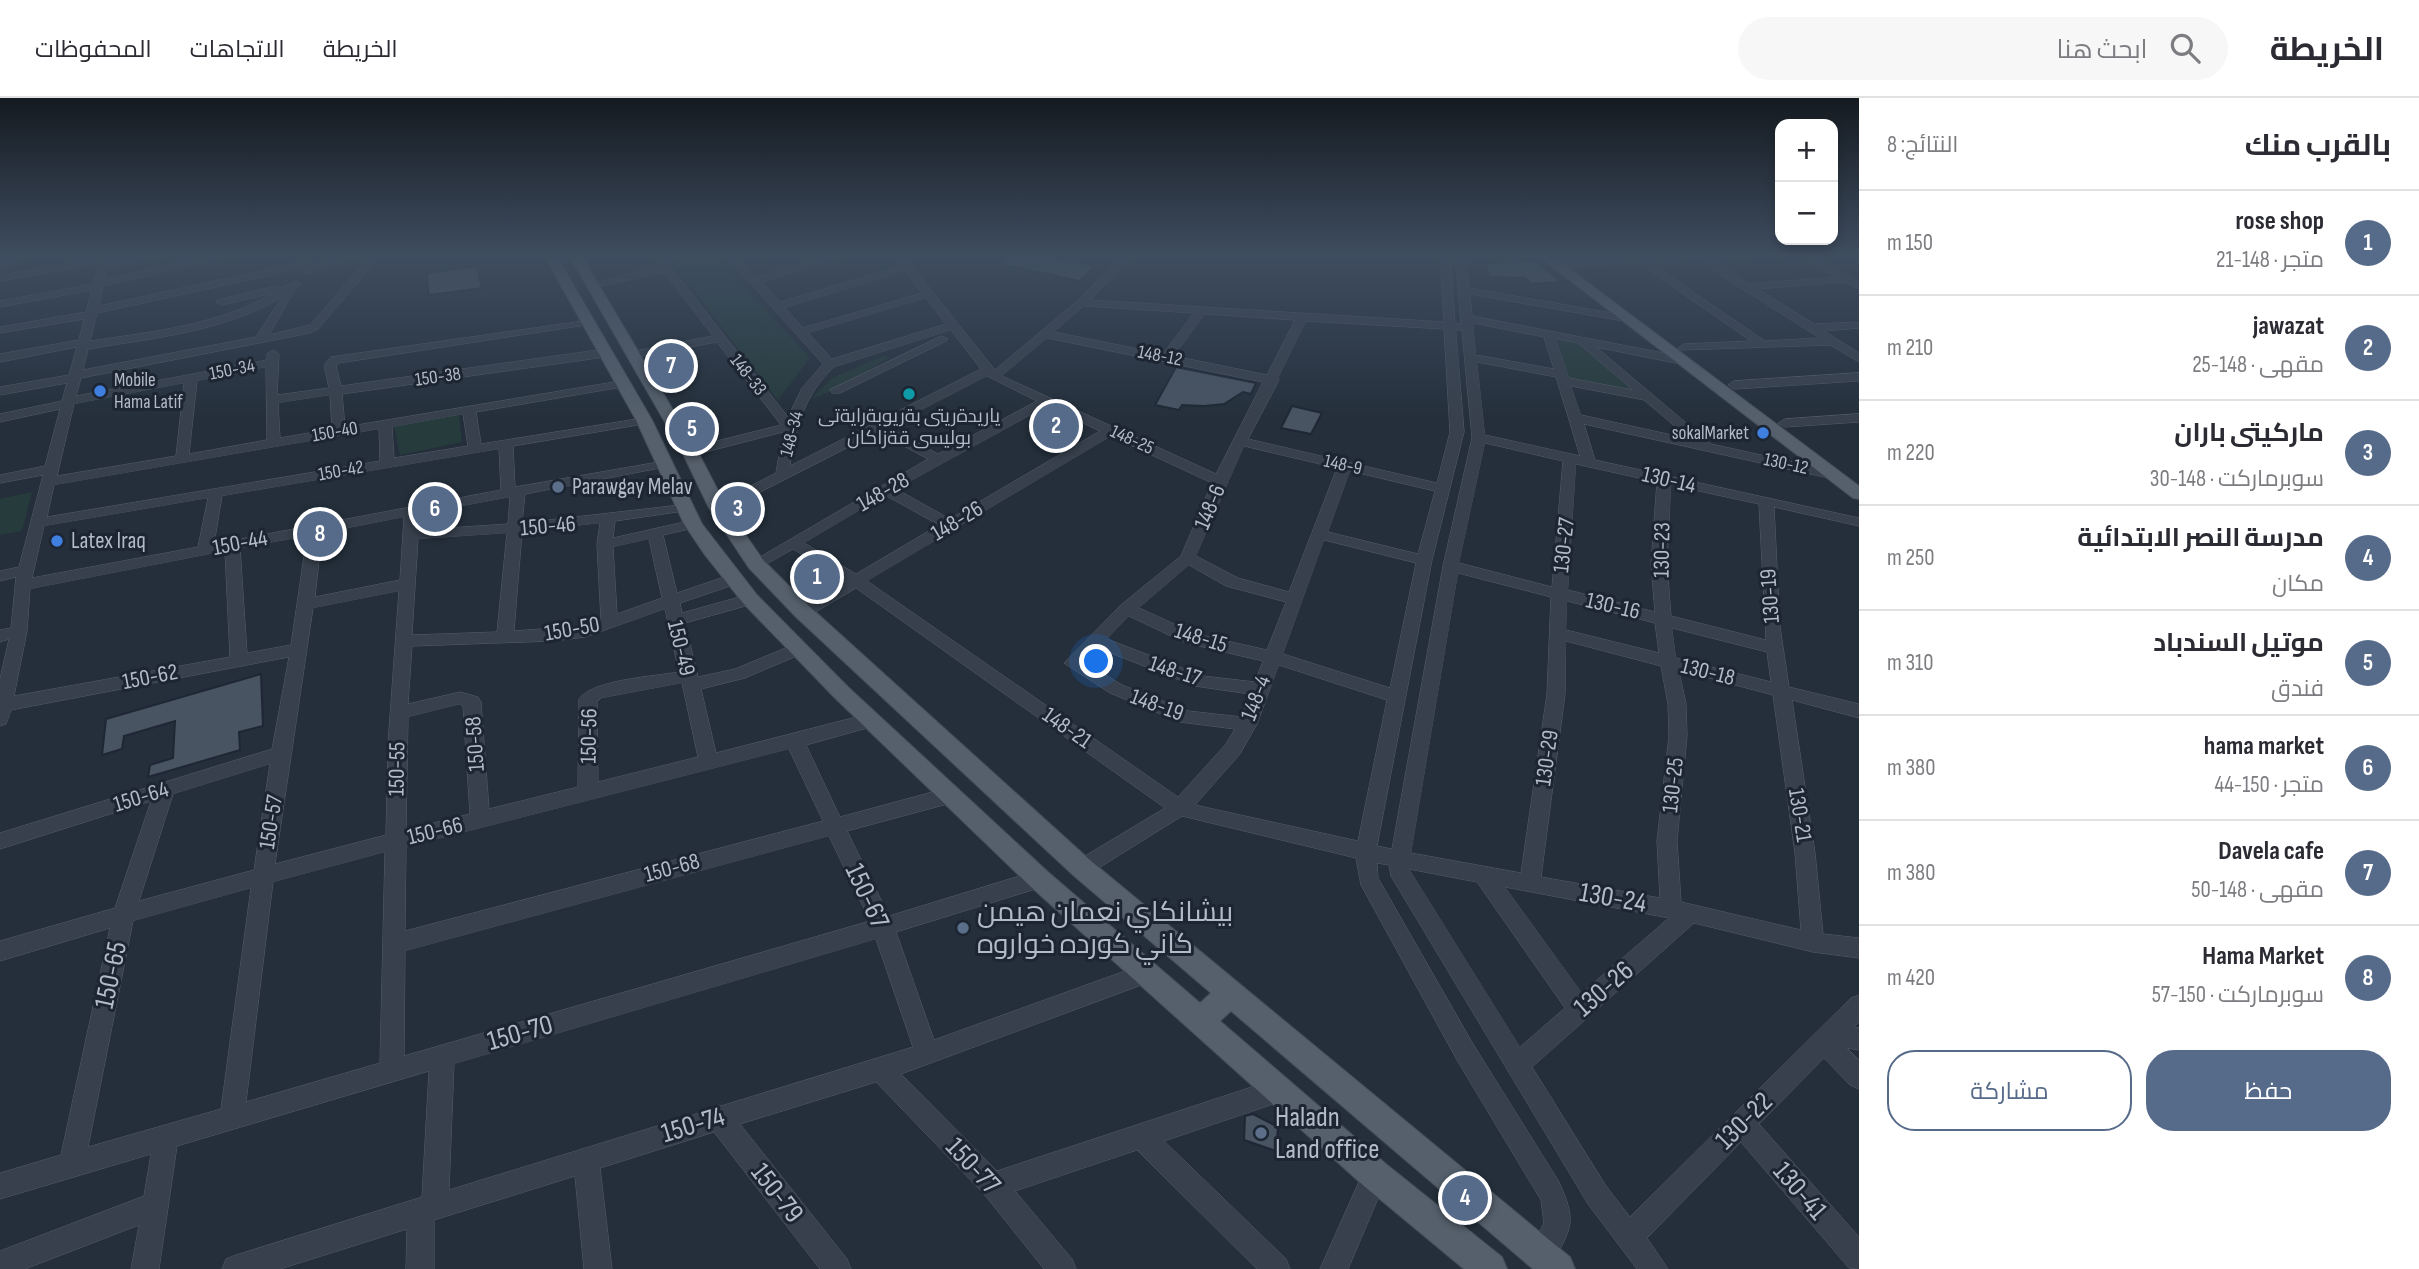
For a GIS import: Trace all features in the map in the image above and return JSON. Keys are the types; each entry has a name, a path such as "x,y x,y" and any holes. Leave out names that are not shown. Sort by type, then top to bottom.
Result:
{"main road":[{"path":"579,310 644,420 689,515 711,551 750,599 1039,879 1375,1175 1490,1269"},
{"path":"607,310 690,453 718,508 756,564 803,612 1082,868 1550,1262"},
{"path":"1621,310 1732,391 1832,475 1859,494"},
{"path":"1623,310 1629,315"},
{"path":"1732,391 1742,400 1752,398 1859,478"},
{"path":"711,551 740,542"},
{"path":"1200,1020 1231,994"}],"street":[{"path":"0,330 102,310"},
{"path":"223,310 225,318"},
{"path":"0,358 199,326 246,310"},
{"path":"259,341 279,310"},
{"path":"0,391 306,331 317,324 329,310"},
{"name":"148-33","path":"698,310 789,427"},
{"path":"779,310 830,364 956,328"},
{"path":"800,332 876,310"},
{"name":"148-25","path":"941,310 992,374 1220,481"},
{"path":"718,508 992,374 1047,334 1074,310"},
{"path":"1182,310 1450,326 1466,323 1682,354 1761,343 1833,341"},
{"path":"1449,310 1457,432 1424,560 1366,852 1368,879 1465,1052 1560,1211 1550,1262"},
{"path":"1465,310 1479,438 1451,566 1398,870 1597,1195 1654,1269"},
{"path":"1595,310 1629,315"},
{"path":"1712,310 1761,343"},
{"path":"1783,310 1859,358"},
{"path":"1167,357 1202,311"},
{"path":"1,712 19,631 24,577 91,312"},
{"name":"148-6","path":"1073,663 1127,609 1188,558 1220,481 1273,380 1302,317"},
{"path":"339,432 336,391 330,365 335,360 586,322"},
{"path":"1811,328 1859,325"},
{"path":"836,390 956,328"},
{"name":"148-12","path":"1047,334 1273,380"},
{"path":"1549,334 1589,462"},
{"path":"274,443 271,363 277,337"},
{"path":"634,355 719,338"},
{"path":"1581,340 1708,447"},
{"name":"150-38","path":"271,400 605,353"},
{"path":"1469,357 1647,397"},
{"name":"150-34","path":"0,418 271,363"},
{"name":"148-34","path":"782,477 789,427 803,395 830,364"},
{"path":"1732,391 1859,377"},
{"path":"183,458 191,378"},
{"name":"150-40","path":"0,480 183,458 622,383"},
{"name":"148-28","path":"756,564 938,459 1047,401"},
{"path":"469,409 475,448"},
{"name":"130-12","path":"1575,418 1832,475"},
{"path":"1786,423 1859,418"},
{"name":"150-42","path":"38,523 644,420"},
{"path":"385,424 387,463"},
{"path":"690,453 789,427"},
{"path":"879,427 938,459"},
{"name":"148-26","path":"803,612 1111,430"},
{"name":"130-14","path":"1479,438 1859,523"},
{"name":"148-9","path":"1242,442 1443,489"},
{"path":"505,635 517,528 506,443"},
{"name":"130-27","path":"1558,632 1570,458"},
{"name":"150-44","path":"0,576 24,577 205,550 665,463"},
{"name":"148-4","path":"1082,868 1180,808 1233,750 1248,724 1345,465"},
{"name":"130-23","path":"1664,479 1660,564 1668,662"},
{"path":"886,489 950,525"},
{"path":"205,550 216,492"},
{"name":"130-19","path":"1766,502 1774,648 1780,690"},
{"name":"150-55","path":"392,1070 399,713 412,510"},
{"path":"605,544 655,533 689,515"},
{"name":"150-46","path":"411,535 689,515"},
{"path":"608,520 605,544 609,622"},
{"name":"150-57","path":"232,1117 262,876 297,650 307,604 315,528"},
{"name":"150-49","path":"655,533 709,762"},
{"path":"1319,534 1424,560"},
{"name":"148-21","path":"794,543 857,582 1180,808 1366,852"},
{"path":"232,544 239,660"},
{"path":"1188,558 1232,582 1294,600"},
{"name":"130-16","path":"1451,566 1774,648"},
{"name":"150-50","path":"404,641 585,631 733,579"},
{"path":"307,604 407,584"},
{"path":"674,621 750,599"},
{"name":"148-15","path":"1127,609 1192,639 1273,657 1398,697"},
{"path":"0,636 19,631"},
{"name":"130-18","path":"1558,632 1859,711"},
{"name":"130-29","path":"1530,883 1556,694 1558,632"},
{"name":"148-17","path":"1094,640 1201,682 1259,689"},
{"path":"689,681 739,674 800,648"},
{"name":"150-62","path":"1,712 239,660 297,650"},
{"name":"130-25","path":"1668,662 1676,704 1678,736 1667,841 1681,911"},
{"name":"148-19","path":"1073,663 1116,689 1185,718 1248,724"},
{"name":"150-56","path":"588,792 588,699 596,693 689,681"},
{"name":"130-21","path":"1780,690 1805,853 1813,942"},
{"name":"150-58","path":"399,713 460,698 472,702 480,820"},
{"name":"150-66","path":"0,951 124,913 262,876 795,742 872,720"},
{"name":"150-67","path":"795,742 883,927 927,1054"},
{"name":"150-64","path":"0,841 281,752"},
{"name":"150-65","path":"72,1165 124,913 165,789"},
{"name":"150-68","path":"394,944 833,824 951,795"},
{"name":"130-24","path":"1366,852 1681,911 1813,942 1859,948"},
{"path":"1483,874 1580,1009"},
{"name":"150-70","path":"0,1186 1039,879"},
{"name":"130-26","path":"1517,1065 1580,1009 1681,911"},
{"name":"150-74","path":"236,1269 927,1054 1147,973"},
{"name":"130-22","path":"1629,1237 1859,1006"},
{"path":"1827,1038 1859,1039"},
{"path":"1827,1038 1859,1077"},
{"path":"420,1269 442,1055"},
{"name":"150-77","path":"879,1068 993,1185 1062,1269"},
{"path":"993,1185 1279,1090"},
{"name":"150-79","path":"718,1118 837,1269"},
{"name":"130-41","path":"1742,1124 1859,1258"},
{"path":"1140,1136 1276,1269"},
{"path":"145,1269 166,1138"},
{"path":"586,1159 598,1269"},
{"path":"1334,1269 1375,1175"},
{"path":"0,1265 155,1205"}],"green space":[{"path":"708,310 765,310 810,358 778,400"},
{"path":"1558,340 1578,344 1635,392 1567,378"},
{"path":"885,355 889,358 832,391 811,399 832,378"},
{"path":"459,412 462,442 400,455 393,423"},
{"path":"32,492 22,531 0,535 0,499"}],"building":[{"path":"1176,367 1256,383 1251,394 1243,392 1224,404 1182,405 1179,410 1155,405"},
{"path":"1292,406 1322,413 1311,434 1281,428"},
{"path":"261,674 263,726 239,732 240,750 148,777 150,765 173,758 175,721 124,736 122,749 102,755 106,719"},
{"name":"Haladn Land office","path":"1253,1114 1278,1127 1276,1151 1244,1140 1245,1116"}],"place":[{"name":"Davela cafe","path":"671,366"},
{"name":"Mobile Hama Latif","path":"100,391"},
{"name":"ياريدةريتى بةريوبةرايةتى بوليسى قةزاكان","path":"909,394"},
{"name":"jawazat","path":"1056,426"},
{"name":"موتيل السندباد","path":"692,429"},
{"name":"sokalMarket","path":"1763,433"},
{"name":"Parawgay Melav","path":"558,487"},
{"name":"hama market","path":"435,509"},
{"name":"ماركيتى باران","path":"738,509"},
{"name":"Hama Market","path":"320,534"},
{"name":"Latex Iraq","path":"57,541"},
{"name":"rose shop","path":"817,577"},
{"name":"بيشانكاي نعمان هيمن كاني كورده خواروه","path":"963,928"},
{"name":"Haladn Land office","path":"1261,1133"},
{"name":"مدرسة النصر الابتدائية","path":"1465,1198"}]}
